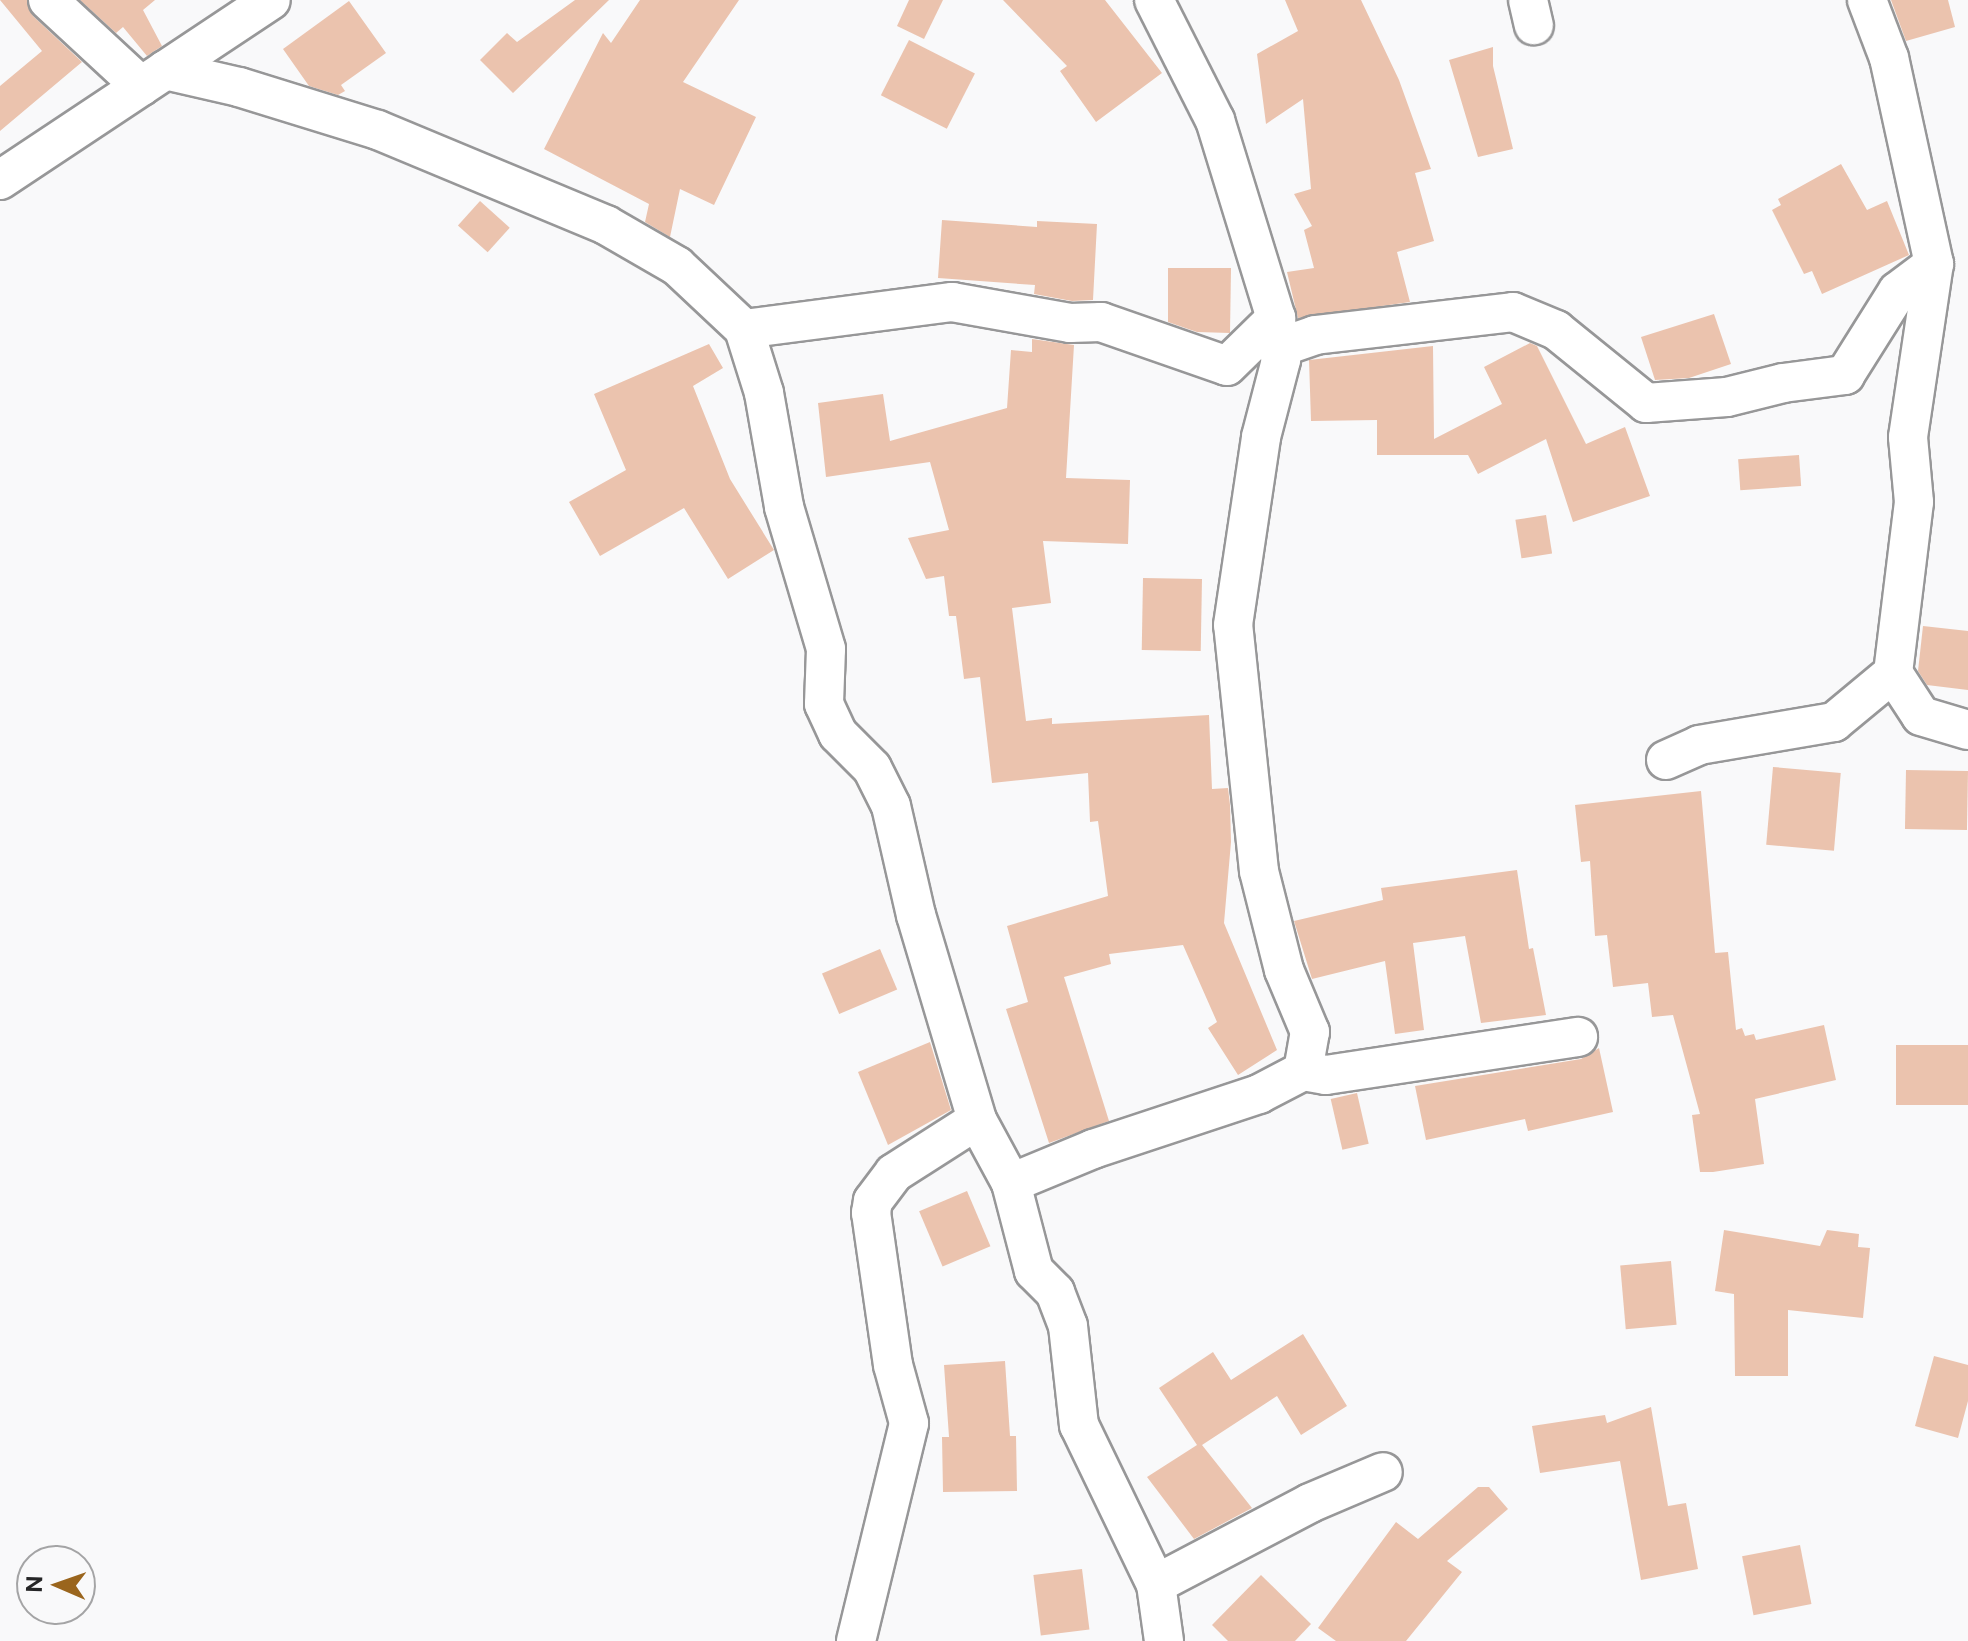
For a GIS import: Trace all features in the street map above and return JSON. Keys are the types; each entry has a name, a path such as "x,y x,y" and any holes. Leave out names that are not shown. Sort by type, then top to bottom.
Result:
{"street":[{"path":"48,0 153,78 239,87 378,130 606,225 677,266 744,329 764,393 784,507 826,649 824,704 838,734 872,768 891,806 916,915 977,1120 1011,1183 1034,1271 1055,1292 1068,1326 1079,1425 1156,1584 1164,1641"},
{"path":"0,180 271,0"},
{"path":"1154,0 1215,120 1277,333 1281,360 1261,437 1233,625 1259,871 1284,970 1310,1032 1303,1071"},
{"path":"1867,0 1889,58 1934,264 1908,437 1914,502 1893,673 1921,716 1968,730"},
{"path":"744,329 952,302 1070,323 1101,322 1227,366 1277,333 1315,335 1513,312 1556,330 1646,403 1727,397 1783,383 1845,375 1898,291 1934,264"},
{"path":"1666,760 1699,745 1834,722 1893,673"},
{"path":"1011,1183 1093,1149 1259,1094 1303,1071 1326,1075 1578,1037"},
{"path":"856,1641 909,1423 893,1365 871,1213 873,1201 894,1173 977,1120"},
{"path":"1156,1584 1310,1503 1383,1472"}],"building":[{"path":"0,0 27,0 33,16 82,62 0,131 0,86 42,51"},
{"path":"80,0 155,0 143,10 162,46 147,56 123,27 116,33"},
{"path":"575,0 609,0 513,93 480,60 507,33 517,42"},
{"path":"640,0 739,0 683,82 756,117 714,205 680,189 670,237 645,222 649,204 544,149 603,33 611,43"},
{"path":"909,0 943,0 924,39 897,26"},
{"path":"1003,0 1105,0 1162,73 1096,122 1060,71 1067,66"},
{"path":"1285,0 1361,0 1399,80 1431,169 1415,173 1434,241 1397,252 1410,302 1298,318 1287,272 1314,268 1304,230 1312,226 1294,194 1311,189 1303,99 1266,124 1257,54 1298,31"},
{"path":"1891,0 1948,0 1955,27 1906,41"},
{"path":"349,1 386,53 341,85 345,91 338,95 309,86 283,49"},
{"path":"909,40 975,74 947,129 881,95"},
{"path":"1493,47 1493,66 1513,149 1478,157 1449,60"},
{"path":"1841,164 1867,210 1887,201 1909,255 1822,294 1812,271 1804,274 1772,210 1781,205 1778,199"},
{"path":"480,201 510,228 488,252 458,226"},
{"path":"942,220 1037,227 1037,221 1097,224 1093,300 1072,301 1034,294 1035,285 938,278"},
{"path":"1168,268 1231,268 1230,333 1197,332 1168,322"},
{"path":"1714,314 1731,364 1689,378 1655,380 1641,337"},
{"path":"1032,339 1074,345 1066,478 1130,480 1128,544 1043,541 1051,603 1012,608 1026,721 1052,718 1052,724 1209,715 1212,789 1228,788 1230,805 1231,842 1224,923 1277,1050 1238,1075 1208,1028 1217,1022 1183,945 1109,954 1111,964 1064,977 1109,1121 1049,1143 1006,1009 1028,1002 1007,926 1108,896 1098,821 1090,822 1088,773 992,783 980,677 964,679 956,616 949,616 944,576 926,579 908,538 949,530 930,462 826,477 818,403 883,394 890,441 1007,408 1011,350 1032,352"},
{"path":"1530,343 1537,346 1586,444 1625,427 1650,496 1573,522 1546,439 1478,474 1468,455 1377,455 1377,420 1311,421 1309,360 1433,346 1434,439 1502,404 1484,367"},
{"path":"709,344 723,368 693,386 730,479 774,550 728,579 684,508 600,556 569,502 626,470 594,394"},
{"path":"1799,455 1801,486 1740,490 1738,459"},
{"path":"1546,515 1552,554 1521,558 1515,520"},
{"path":"1143,578 1202,579 1201,651 1142,650"},
{"path":"1923,626 1968,631 1968,690 1927,685 1918,671"},
{"path":"1773,767 1841,773 1834,851 1766,845"},
{"path":"1906,770 1968,771 1967,830 1905,829"},
{"path":"1701,791 1715,953 1728,952 1736,1030 1742,1028 1745,1036 1754,1034 1756,1040 1824,1025 1836,1080 1755,1099 1764,1164 1713,1172 1700,1172 1692,1115 1700,1114 1673,1015 1652,1017 1648,983 1613,987 1607,935 1595,936 1590,861 1581,862 1575,805"},
{"path":"1517,870 1529,949 1533,948 1546,1015 1481,1023 1465,936 1413,943 1424,1030 1395,1034 1385,961 1312,979 1294,921 1383,900 1381,888"},
{"path":"880,949 897,990 839,1014 822,974"},
{"path":"930,1042 951,1110 888,1145 858,1072"},
{"path":"1896,1045 1968,1045 1968,1105 1896,1105"},
{"path":"1599,1048 1613,1112 1528,1131 1525,1119 1426,1140 1415,1086 1581,1059"},
{"path":"1357,1093 1369,1144 1342,1150 1331,1099"},
{"path":"967,1191 990,1246 943,1267 919,1211"},
{"path":"1724,1230 1820,1246 1827,1230 1859,1234 1858,1247 1870,1248 1863,1318 1788,1310 1788,1376 1735,1376 1734,1294 1715,1291"},
{"path":"1671,1261 1677,1325 1626,1329 1620,1265"},
{"path":"1303,1334 1347,1406 1301,1435 1277,1396 1202,1445 1252,1508 1194,1539 1147,1477 1197,1445 1159,1388 1213,1352 1231,1380"},
{"path":"1934,1356 1968,1365 1968,1401 1958,1438 1915,1426"},
{"path":"1005,1361 1010,1436 1016,1436 1017,1491 943,1492 942,1437 949,1437 944,1365"},
{"path":"1651,1407 1668,1506 1686,1503 1698,1569 1641,1580 1620,1461 1540,1473 1532,1426 1605,1415 1607,1423"},
{"path":"1478,1487 1489,1487 1508,1509 1447,1561 1462,1572 1406,1641 1336,1641 1318,1628 1396,1522 1418,1539"},
{"path":"1800,1545 1811,1604 1754,1615 1742,1556"},
{"path":"1082,1569 1089,1630 1041,1636 1033,1575"},
{"path":"1261,1575 1311,1624 1295,1641 1228,1641 1212,1625"}]}
